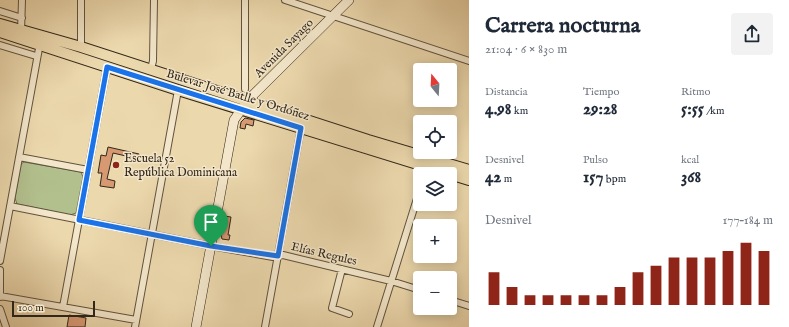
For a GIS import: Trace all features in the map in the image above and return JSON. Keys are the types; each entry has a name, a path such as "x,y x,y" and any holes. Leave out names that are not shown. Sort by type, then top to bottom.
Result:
{"main road":[{"name":"Bulevar José Batlle y Ordóñez","path":"0,24 20,34 40,40 107,67 301,128 417,167"},
{"name":"Bulevar José Batlle y Ordóñez","path":"0,32 20,34"},
{"name":"Bulevar José Batlle y Ordóñez","path":"40,40 80,46 469,170"},
{"name":"Bulevar José Batlle y Ordóñez","path":"457,177 469,180"}],"street":[{"path":"20,34 22,0"},
{"path":"80,46 81,0"},
{"path":"151,68 153,61 154,0"},
{"path":"245,0 245,88"},
{"path":"285,0 469,61"},
{"name":"Avenida Sayago","path":"196,327 234,120 240,109 248,100 349,0"},
{"path":"0,12 22,18"},
{"path":"0,261 40,40"},
{"path":"0,45 36,56"},
{"path":"63,307 107,67"},
{"path":"0,270 0,297 63,307 135,324 178,90"},
{"path":"265,327 301,128"},
{"path":"19,157 88,170"},
{"name":"Elías Regules","path":"10,206 211,246 284,256 391,281 413,288"},
{"path":"377,327 413,211"},
{"path":"342,269 332,308 349,314"},
{"path":"457,302 469,306"},
{"path":"0,309 6,327"}],"green space":[{"path":"24,162 81,172 83,177 76,213 70,215 17,204 15,198 21,164"}],"building":[{"path":"245,118 254,120 253,126 246,124 245,129 240,128 241,122"},
{"path":"108,147 139,154 139,159 113,153 107,179 115,181 114,188 100,186 102,173 98,173 101,155 106,156"},
{"path":"224,216 231,217 228,235 230,235 229,240 222,239 221,235"},
{"path":"69,315 86,318 85,327 67,327"}],"place":[{"name":"Escuela 52 República Dominicana","path":"116,165"}],"route":[{"path":"107,67 301,128 278,256 273,257 211,246 79,220 107,67"}]}
